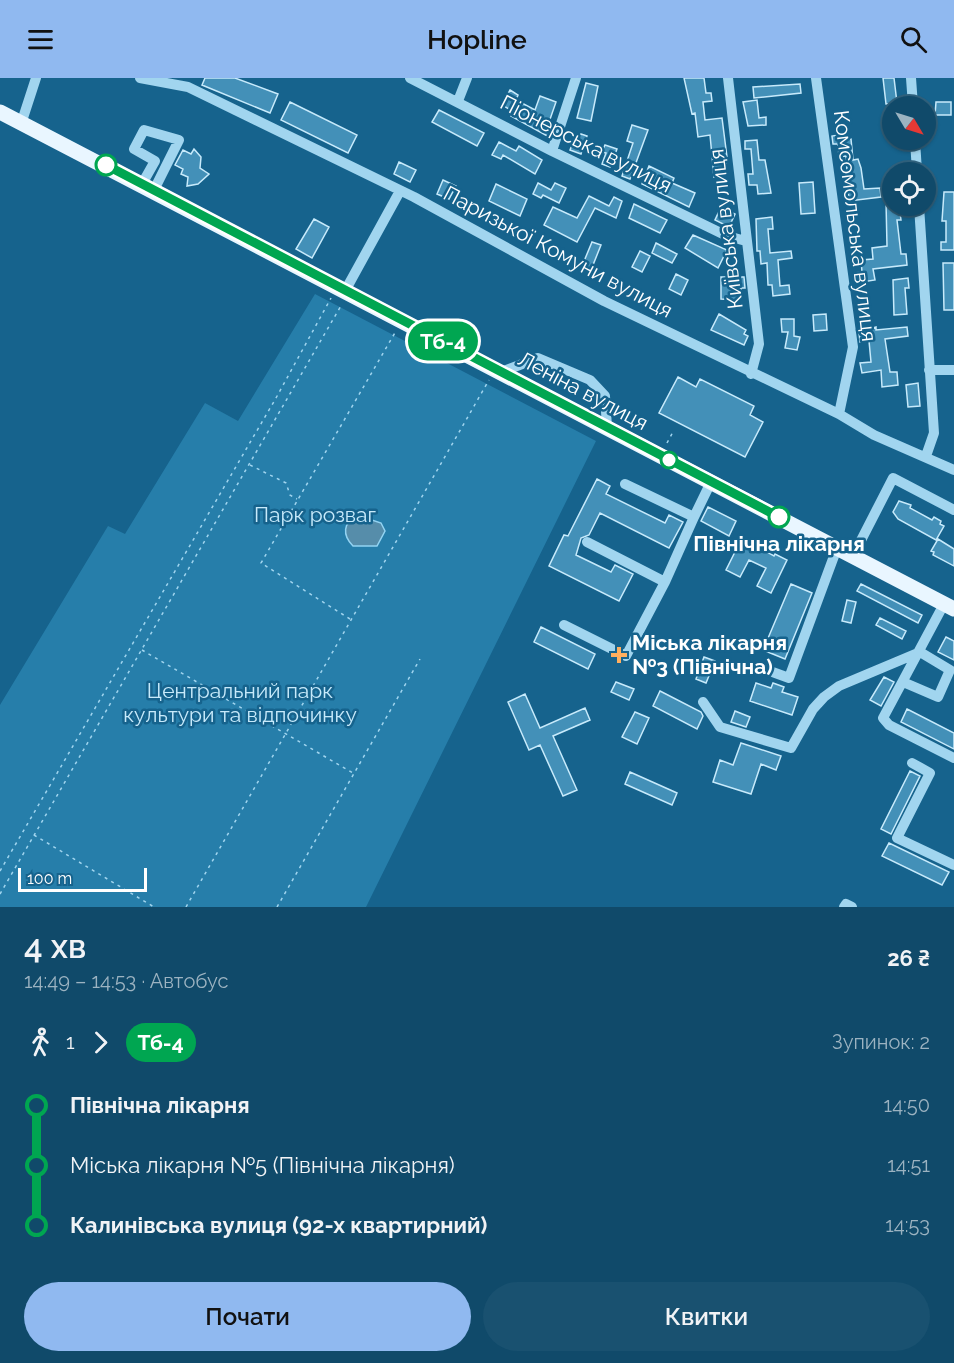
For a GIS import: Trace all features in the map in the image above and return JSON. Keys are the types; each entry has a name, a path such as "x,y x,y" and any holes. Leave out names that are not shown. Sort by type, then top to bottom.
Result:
{"main road":[{"name":"Леніна вулиця","path":"0,112 22,121 949,607"}],"street":[{"path":"22,121 36,78"},
{"name":"Паризької Комуни вулиця","path":"140,78 188,87 400,191 604,301 751,374 839,414 873,435 954,470"},
{"name":"Піонерська вулиця","path":"410,78 552,151 727,236 747,241"},
{"path":"458,101 467,78"},
{"path":"552,151 576,78"},
{"name":"Київська вулиця","path":"728,78 759,344 751,374"},
{"name":"Комсомольська вулиця","path":"816,78 853,347 839,414"},
{"path":"911,78 912,96"},
{"path":"144,130 179,140 148,187 155,161 134,149 144,130"},
{"path":"343,290 400,191"},
{"path":"920,216 934,433 926,456"},
{"path":"498,371 538,358 591,380 605,396 607,427"},
{"path":"929,370 954,370"},
{"path":"853,556 893,478 954,510"},
{"path":"564,625 626,656 665,582 711,482"},
{"path":"625,484 694,517"},
{"path":"587,542 665,582"},
{"path":"767,670 789,678 837,548"},
{"path":"949,607 920,652 883,718 885,723 954,758"},
{"path":"903,682 938,697 950,670 920,652"},
{"path":"703,702 720,727 791,748 813,709 824,697 839,686 920,652"},
{"path":"912,763 930,773 897,838 954,865"},
{"path":"844,907 846,904 852,907"}],"path":[{"path":"0,894 249,465 343,290"},
{"path":"0,871 276,398 343,290"},
{"path":"351,620 261,563 402,320"},
{"path":"186,907 498,371"},
{"path":"667,443 674,430"},
{"path":"249,465 286,483 290,495 298,500"},
{"path":"141,650 354,774"},
{"path":"277,907 420,659"},
{"path":"34,835 154,907"}],"green space":[{"name":"Центральний парк культури та відпочинку","path":"315,294 596,441 366,907 0,907 0,705 108,526 125,534 205,403 238,421"}],"shaded area":[{"path":"357,515 381,523 385,531 377,546 353,546 349,542 346,533 347,525"}],"building":[{"path":"205,78 235,78 278,94 270,113 202,85"},
{"path":"684,78 704,78 706,93 711,93 712,101 703,102 705,120 722,118 727,157 725,175 714,177 710,135 698,137 695,113 692,114"},
{"path":"883,78 894,78 896,96 885,96"},
{"path":"586,83 598,86 591,121 577,118"},
{"path":"800,84 801,93 754,98 753,87"},
{"path":"510,90 518,95 516,100 535,110 540,96 556,102 548,125 552,127 549,137 511,116 514,112 502,105"},
{"path":"757,100 759,118 766,117 766,125 748,126 743,102"},
{"path":"290,102 357,135 348,153 281,120"},
{"path":"936,102 951,102 951,115 936,115"},
{"path":"439,110 484,133 477,146 432,122"},
{"path":"632,125 648,130 630,179 622,176 633,143 627,141"},
{"path":"581,134 587,136 581,154 570,150 575,137 579,138"},
{"path":"844,134 845,140 851,139 853,160 858,159 864,189 880,188 881,197 849,201 846,156 839,157 838,144 833,144 832,136"},
{"path":"757,140 759,160 765,160 771,193 758,194 757,185 749,185 748,174 753,174 751,149 745,149 745,141"},
{"path":"499,142 516,151 519,146 542,160 535,174 503,155 501,159 492,155"},
{"path":"605,145 617,149 610,167 602,164 606,153 602,152"},
{"path":"194,149 201,157 200,168 209,174 198,184 187,186 188,177 181,174 183,169 175,165 183,150 191,154"},
{"path":"399,162 416,170 410,182 394,174"},
{"path":"649,166 674,178 672,183 695,193 689,207 642,184"},
{"path":"443,180 456,186 449,199 437,194"},
{"path":"813,182 815,213 801,214 799,183"},
{"path":"538,183 551,190 555,183 566,188 559,203 543,195 541,198 533,194"},
{"path":"496,184 527,199 520,216 489,201"},
{"path":"944,192 954,192 954,250 941,250 941,242 946,242 946,221 942,221"},
{"path":"589,196 609,206 614,197 622,201 616,218 595,208 577,242 544,225 553,207 577,218"},
{"path":"634,204 667,220 660,233 629,218"},
{"path":"721,207 735,214 729,227 715,220"},
{"path":"886,216 900,216 901,220 897,220 901,254 906,254 907,265 873,269 875,280 856,283 855,273 862,272 861,260 873,259 872,248 887,246"},
{"path":"772,217 773,229 768,229 770,253 791,251 792,258 778,260 780,286 789,285 790,294 773,296 772,285 768,285 767,263 761,264 760,251 757,251 756,219"},
{"path":"314,219 329,227 312,258 296,249"},
{"path":"693,235 727,250 718,268 685,248"},
{"path":"592,242 601,245 591,270 582,266"},
{"path":"656,243 677,254 672,263 652,253"},
{"path":"640,251 650,256 642,272 632,267"},
{"path":"943,263 954,263 954,310 944,310"},
{"path":"676,274 688,280 681,295 669,289"},
{"path":"721,277 744,277 745,288 741,288 740,300 721,299"},
{"path":"908,278 909,288 905,288 907,314 894,315 893,280"},
{"path":"719,314 746,330 744,334 748,336 744,345 711,330"},
{"path":"826,314 827,330 814,331 813,315"},
{"path":"781,319 794,319 794,336 800,337 797,350 785,348 788,332 782,332"},
{"path":"876,327 876,330 907,327 908,336 885,339 890,372 897,372 898,385 882,387 881,370 862,373 860,363 871,362 869,341 860,342 859,332"},
{"path":"678,377 696,387 700,379 754,406 750,415 763,422 745,457 659,413"},
{"path":"918,383 920,406 908,407 906,385"},
{"path":"597,479 610,486 606,494 665,523 669,515 683,522 669,548 600,513 589,535 581,538 576,555 611,572 615,565 633,574 619,601 549,566 564,535 568,536"},
{"path":"899,501 911,505 910,508 932,520 934,517 941,521 940,524 944,526 936,540 898,519 893,512"},
{"path":"708,507 736,521 729,536 701,521"},
{"path":"742,538 774,556 775,554 787,560 771,593 757,586 766,568 749,560 740,577 726,570"},
{"path":"938,539 954,549 954,566 933,555 934,552 931,551"},
{"path":"791,584 812,593 785,659 763,650"},
{"path":"861,584 922,615 918,623 857,591"},
{"path":"847,600 856,602 851,623 842,621"},
{"path":"880,618 906,631 902,639 876,625"},
{"path":"541,627 595,654 588,669 534,642"},
{"path":"946,637 954,641 954,660 938,652"},
{"path":"704,657 715,661 706,683 696,679"},
{"path":"884,677 894,682 881,706 870,700"},
{"path":"616,682 634,689 629,700 611,692"},
{"path":"756,683 771,688 773,683 784,687 782,692 798,697 792,715 750,701"},
{"path":"660,691 701,712 703,716 697,729 653,706"},
{"path":"525,694 540,728 585,708 590,720 553,736 577,790 563,796 540,745 529,750 508,702"},
{"path":"907,709 954,733 954,749 901,722"},
{"path":"735,711 750,717 746,727 731,722"},
{"path":"635,712 649,718 637,744 622,737"},
{"path":"741,743 781,756 776,770 761,764 751,794 713,782 720,760 733,765"},
{"path":"910,771 920,776 891,834 881,829"},
{"path":"630,772 677,793 672,805 625,784"},
{"path":"889,843 949,872 942,885 882,856"}],"bus line":[{"name":"Тб-4","path":"106,165 779,517"}],"place":[{"name":"Північна лікарня","path":"779,517"},
{"name":"Міська лікарня №3 (Північна)","path":"619,655"}],"park label":[{"name":"Парк розваг","path":"315,515"}]}
